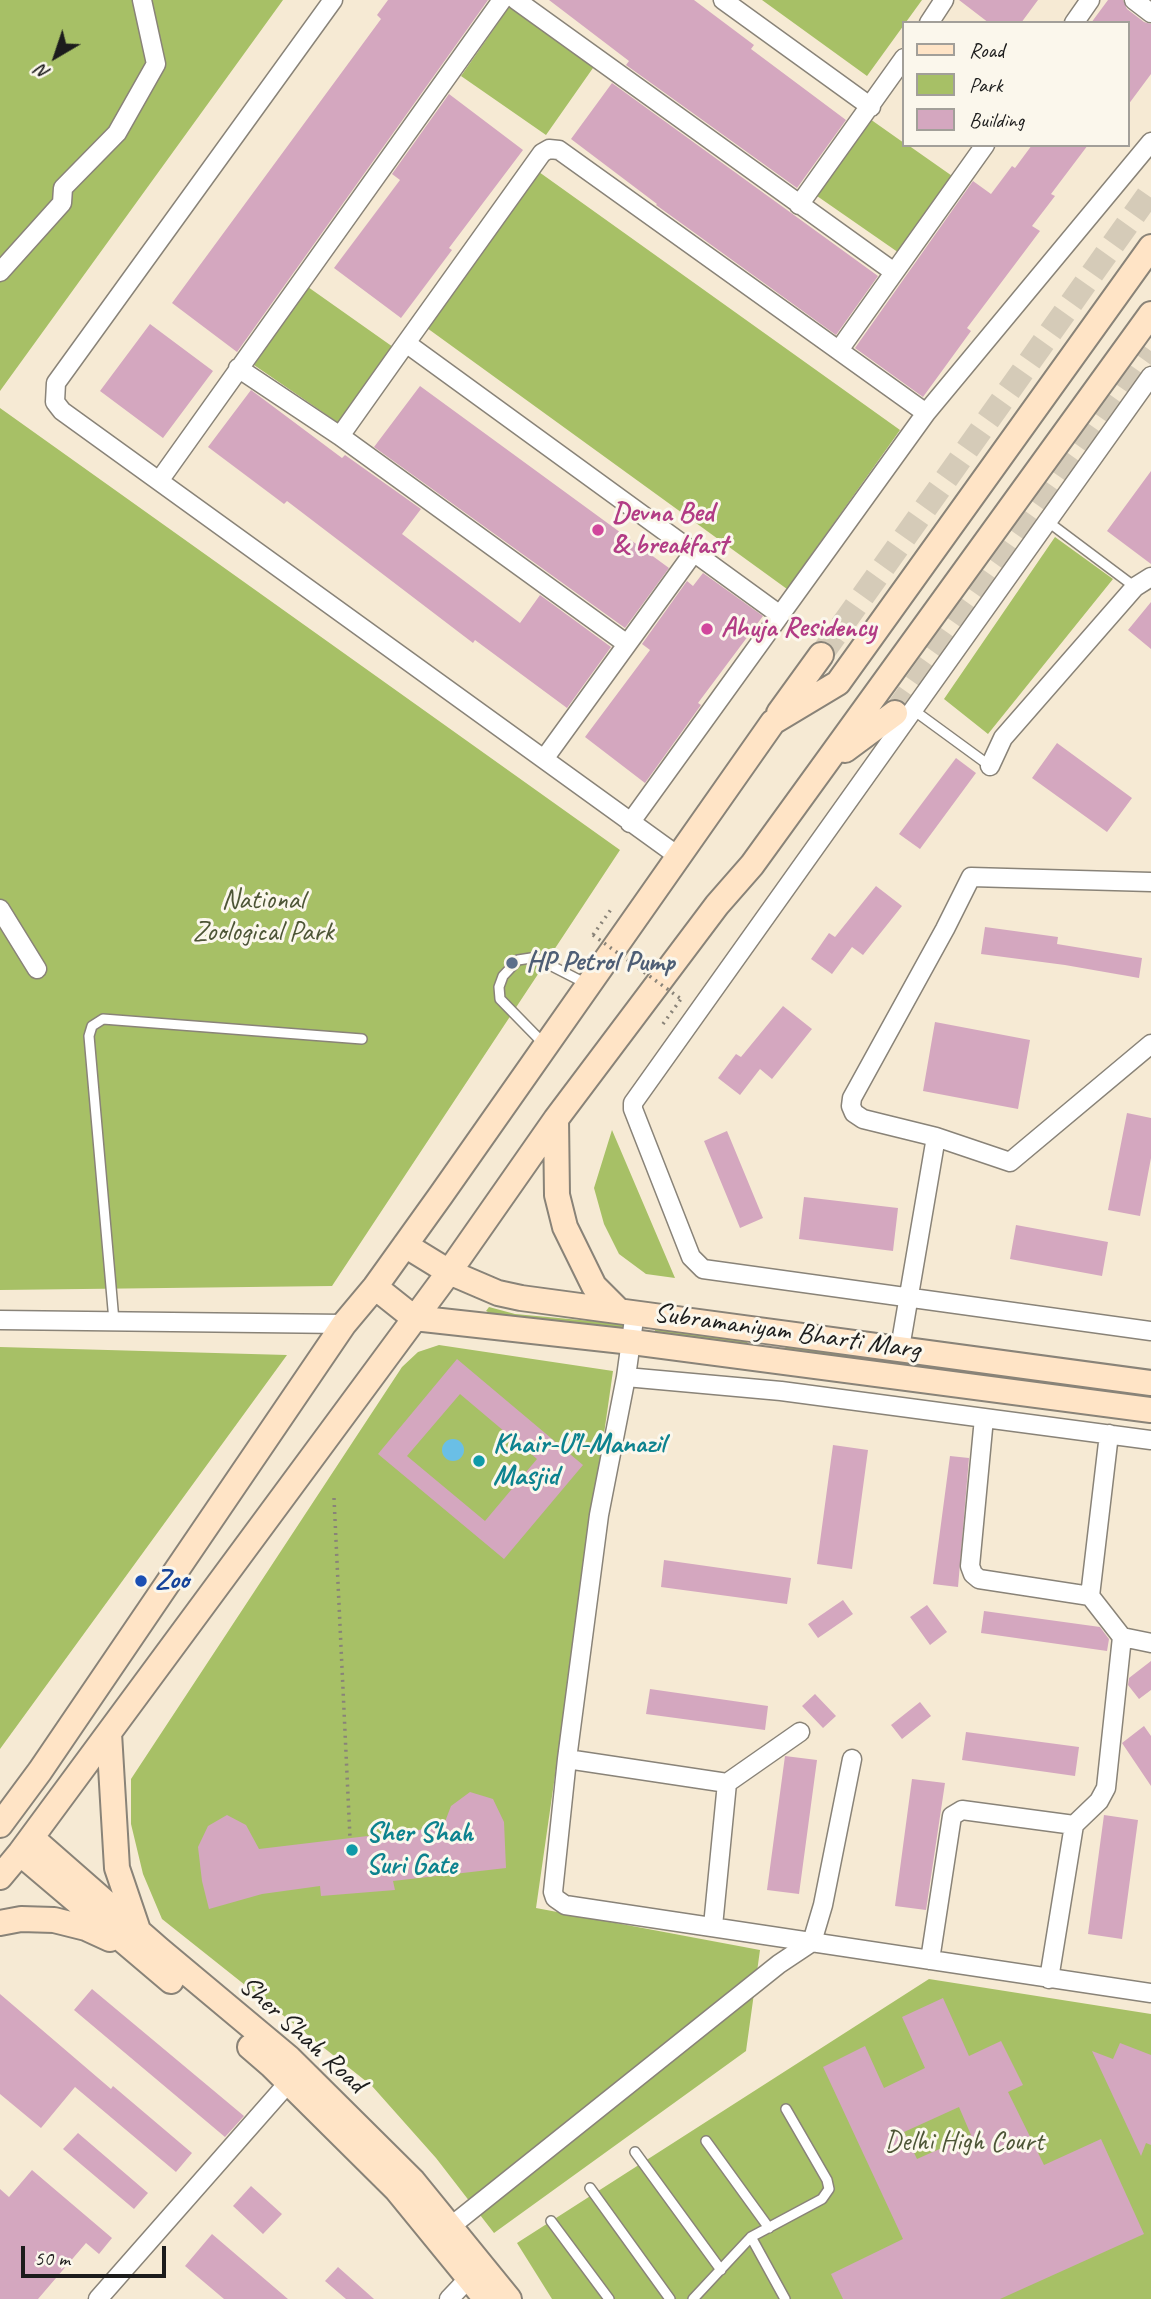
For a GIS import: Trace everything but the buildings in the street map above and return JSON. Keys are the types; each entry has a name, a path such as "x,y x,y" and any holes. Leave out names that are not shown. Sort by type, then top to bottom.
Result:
{"main road":[{"path":"773,722 838,683 1151,247"},
{"path":"0,1877 449,1272 556,1119 717,905 752,864 1151,314"},
{"path":"0,1825 40,1771 344,1324 405,1245 821,655"},
{"path":"823,767 903,711"},
{"path":"556,1119 556,1195 565,1227 594,1286 627,1311"},
{"name":"Subramaniyam Bharti Marg","path":"405,1245 449,1272 498,1293 1151,1383"},
{"path":"375,1287 414,1318"},
{"name":"Subramaniyam Bharti Marg","path":"414,1318 632,1342 1151,1410"},
{"path":"109,1733 117,1868 139,1931"},
{"name":"Sher Shah Road","path":"26,1845 55,1870 144,1959 289,2082 396,2189 486,2299"},
{"name":"Sher Shah Road","path":"55,1870 139,1931 289,2058 413,2181 509,2299"},
{"path":"0,1923 21,1919 54,1920 86,1928 116,1941 144,1959"}],"street":[{"path":"0,272 62,202 63,188 117,133 156,65 142,0"},
{"path":"333,0 56,383 55,402 62,411 678,856"},
{"path":"159,481 502,0"},
{"path":"516,0 894,272"},
{"path":"723,0 871,107"},
{"path":"930,21 944,0"},
{"path":"1075,21 1090,0"},
{"path":"1134,0 1151,13"},
{"path":"800,205 902,61"},
{"path":"630,823 926,413 1151,142"},
{"path":"839,350 984,147"},
{"path":"340,436 542,153 554,149 926,413"},
{"path":"406,343 780,615"},
{"path":"238,368 340,436 627,644"},
{"path":"1151,376 1047,521 903,711 632,1103 691,1257 703,1269 1151,1331"},
{"path":"544,759 694,552"},
{"path":"990,766 1003,738 1135,587 1151,577"},
{"path":"1151,882 971,877 852,1098 851,1106 863,1119 936,1137 1005,1162 1015,1160 1151,1044"},
{"path":"0,909 37,969"},
{"path":"900,1348 936,1137"},
{"path":"627,1311 632,1342 599,1515 567,1759 553,1892 559,1902 1151,1993"},
{"path":"0,1320 344,1324"},
{"path":"626,1377 780,1391 1151,1440"},
{"path":"984,1418 970,1566 973,1574 979,1579 1090,1596 1122,1637 1151,1643"},
{"path":"1090,1596 1108,1434"},
{"path":"1049,1979 1074,1825 1099,1801 1105,1788 1122,1637"},
{"path":"567,1759 727,1783 800,1732"},
{"path":"450,2227 779,1964 812,1942 823,1905 852,1759"},
{"path":"713,1926 727,1783"},
{"path":"930,1960 952,1816 962,1810 1074,1825"},
{"path":"98,2299 289,2082"},
{"path":"449,2299 469,2278"}],"lane":[{"path":"1047,521 1135,587"},
{"path":"903,711 990,766"},
{"path":"545,1045 500,999 499,987 503,976 518,960 531,958 587,984"},
{"path":"114,1321 89,1036 92,1027 103,1019 362,1040"},
{"path":"693,2299 751,2237 822,2199 829,2189 827,2180 786,2109"},
{"path":"706,2141 769,2228"},
{"path":"635,2152 721,2270"},
{"path":"590,2188 670,2299"},
{"path":"551,2221 609,2299"},
{"path":"751,2237 785,2299"}],"path":[{"path":"612,908 593,935 681,999 663,1024"},
{"path":"334,1498 350,1838"}],"green space":[{"path":"0,0 283,0 0,391"},
{"path":"514,0 600,58 546,135 461,76"},
{"path":"762,0 922,0 907,21 902,21 902,28 867,76"},
{"path":"870,119 902,142 902,147 911,147 955,178 902,255 817,196"},
{"path":"539,172 900,430 787,589 427,328"},
{"path":"308,287 393,347 340,424 254,365"},
{"name":"National Zoological Park","path":"0,408 620,850 332,1286 0,1290"},
{"path":"1055,537 1113,579 988,734 944,699"},
{"path":"612,1130 675,1278 646,1274 619,1254 604,1224 594,1188"},
{"path":"489,1307 515,1314 623,1324 626,1329 500,1318 486,1311"},
{"path":"655,1327 748,1338 747,1346 655,1335"},
{"path":"786,1343 1151,1391 1151,1401 785,1350"},
{"path":"439,1345 613,1371 536,1908 760,1950 746,2051 494,2233 436,2158 372,2086 162,1919 143,1874 131,1824 131,1779 402,1367 418,1352"},
{"path":"0,1347 287,1355 0,1749"},
{"name":"Delhi High Court","path":"929,1979 1151,2014 1151,2299 552,2299 517,2243"}],"water":[{"path":"453,1439 461,1442 464,1450 461,1458 453,1461 445,1458 442,1450 445,1442"}],"tunnel":[{"path":"821,655 1151,191"},
{"path":"895,713 1151,351"}],"place":[{"name":"Devna Bed & breakfast","path":"598,530"},
{"name":"Ahuja Residency","path":"707,629"},
{"name":"HP Petrol Pump","path":"512,963"},
{"name":"Khair-U’l-Manazil Masjid","path":"479,1461"},
{"name":"Zoo","path":"141,1581"},
{"name":"Sher Shah Suri Gate","path":"352,1850"}]}
